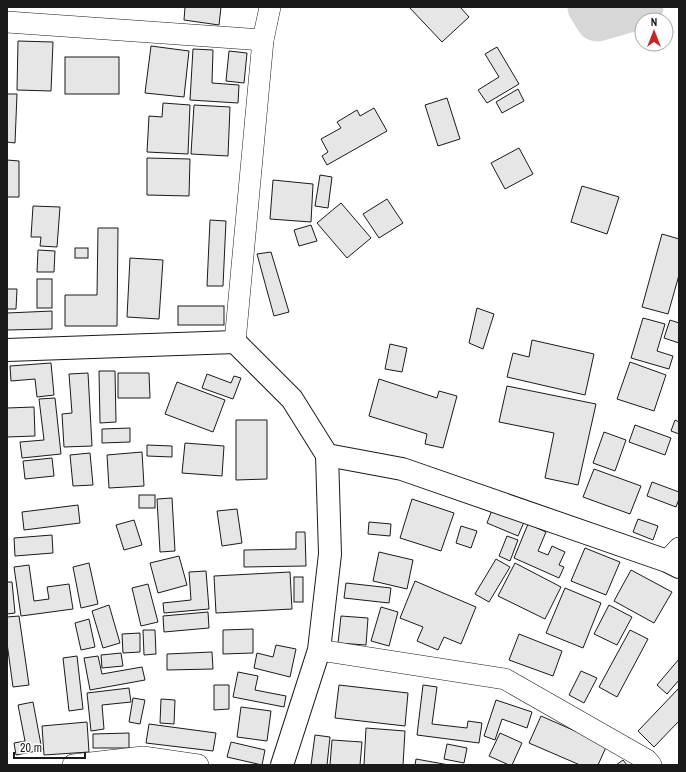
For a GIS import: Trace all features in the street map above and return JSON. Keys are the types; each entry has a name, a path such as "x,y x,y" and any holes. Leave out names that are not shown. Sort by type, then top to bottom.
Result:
{"street":[{"path":"235,342 263,40 270,7"},
{"path":"7,22 263,40"},
{"path":"7,350 235,342 292,399 327,455 330,554 319,650 282,765"},
{"path":"327,455 402,469 675,559"},
{"path":"319,650 505,679 647,760 651,765"},
{"path":"73,765 143,757 198,765"}],"building":[{"path":"185,7 221,7 219,25 184,20"},
{"path":"409,7 460,7 469,17 442,42"},
{"path":"18,41 53,42 51,91 17,90"},
{"path":"151,46 189,51 184,97 145,93"},
{"path":"497,47 519,84 487,103 478,90 499,77 485,54"},
{"path":"193,49 213,50 212,83 239,85 238,103 190,100"},
{"path":"229,51 247,53 244,83 226,81"},
{"path":"65,57 119,57 119,94 65,94"},
{"path":"518,89 524,101 502,113 496,102"},
{"path":"7,94 17,94 15,143 7,142"},
{"path":"447,98 460,139 438,146 425,105"},
{"path":"163,103 190,105 188,154 147,152 149,116 162,117"},
{"path":"194,105 230,107 228,156 191,154"},
{"path":"374,108 387,131 327,165 322,156 328,152 321,139 341,128 337,122 357,110 360,116"},
{"path":"519,148 533,174 505,189 491,163"},
{"path":"147,158 190,159 189,196 147,195"},
{"path":"7,160 19,161 19,197 7,197"},
{"path":"320,175 332,177 328,208 315,206"},
{"path":"273,180 313,184 311,222 270,219"},
{"path":"582,186 619,197 607,234 571,222"},
{"path":"387,199 403,223 379,238 363,214"},
{"path":"341,203 371,238 347,258 317,223"},
{"path":"33,206 60,207 57,247 40,246 41,237 31,237"},
{"path":"210,220 226,221 223,286 207,286"},
{"path":"311,225 317,241 299,246 294,230"},
{"path":"98,228 118,228 117,326 65,326 65,295 97,295"},
{"path":"662,234 679,239 679,275 668,314 642,307"},
{"path":"75,248 88,248 88,258 75,258"},
{"path":"38,250 55,251 54,272 37,272"},
{"path":"271,252 289,312 274,316 257,254"},
{"path":"130,258 163,260 159,319 127,317"},
{"path":"37,279 52,279 52,308 37,308"},
{"path":"7,289 17,289 16,309 7,309"},
{"path":"178,306 224,306 224,325 178,325"},
{"path":"477,308 494,314 483,349 469,343"},
{"path":"52,311 52,329 7,330 7,313"},
{"path":"643,318 665,324 657,351 673,356 669,369 631,358"},
{"path":"670,320 679,323 679,343 664,338"},
{"path":"532,340 594,354 585,395 507,377 513,353 529,357"},
{"path":"390,344 407,348 402,372 385,369"},
{"path":"630,362 666,375 654,411 617,399"},
{"path":"51,363 54,395 37,397 35,379 11,381 10,366"},
{"path":"99,371 115,371 116,422 100,423"},
{"path":"88,373 92,446 64,447 62,414 72,413 69,374"},
{"path":"118,373 149,373 150,398 118,398"},
{"path":"207,374 231,383 234,376 241,378 233,399 202,388"},
{"path":"379,379 437,398 439,391 457,396 443,448 425,444 427,434 369,416"},
{"path":"177,382 225,400 213,432 165,414"},
{"path":"507,386 596,404 578,485 545,478 554,433 499,422"},
{"path":"55,398 61,454 22,458 20,442 44,440 39,399"},
{"path":"34,407 35,436 7,437 7,408"},
{"path":"236,420 267,420 267,479 236,480"},
{"path":"675,420 679,422 679,434 671,431"},
{"path":"635,425 671,438 665,455 629,442"},
{"path":"130,428 130,442 102,443 102,429"},
{"path":"604,432 626,440 615,471 593,463"},
{"path":"185,443 224,446 222,476 182,473"},
{"path":"147,445 172,446 172,457 147,456"},
{"path":"142,452 144,486 109,488 107,455"},
{"path":"90,453 93,485 73,486 70,455"},
{"path":"52,458 54,476 25,479 23,461"},
{"path":"594,469 641,486 630,514 583,497"},
{"path":"652,482 679,492 679,499 676,507 647,496"},
{"path":"139,495 155,495 155,508 139,508"},
{"path":"172,498 175,551 160,552 157,499"},
{"path":"412,499 454,513 441,551 400,538"},
{"path":"78,505 80,523 24,530 22,512"},
{"path":"237,509 242,543 222,546 217,511"},
{"path":"492,510 524,522 518,536 487,523"},
{"path":"638,519 658,526 653,540 633,532"},
{"path":"134,520 142,545 124,550 116,525"},
{"path":"369,522 391,524 390,536 368,534"},
{"path":"528,524 546,532 538,551 548,555 552,546 565,552 559,565 564,567 559,578 514,558"},
{"path":"461,526 477,531 471,548 456,543"},
{"path":"296,532 305,532 306,566 244,567 244,550 296,549"},
{"path":"52,535 53,553 15,556 14,538"},
{"path":"507,536 518,540 510,561 499,556"},
{"path":"585,548 620,562 606,595 571,581"},
{"path":"379,552 413,560 407,589 373,581"},
{"path":"179,556 187,585 158,593 150,563"},
{"path":"496,559 510,567 489,602 475,594"},
{"path":"89,563 98,604 81,608 73,567"},
{"path":"515,563 561,587 545,619 498,596"},
{"path":"29,565 34,601 49,599 47,587 69,584 73,609 21,616 14,567"},
{"path":"631,570 672,592 654,623 614,601"},
{"path":"206,571 209,609 164,613 163,603 191,600 189,572"},
{"path":"290,572 292,609 216,613 214,576"},
{"path":"294,577 303,577 303,602 294,602"},
{"path":"415,581 476,607 461,644 444,637 438,650 417,641 423,627 400,618"},
{"path":"7,582 12,582 15,613 7,614"},
{"path":"346,583 391,588 389,603 344,598"},
{"path":"148,584 158,622 141,626 132,588"},
{"path":"565,588 601,603 583,648 546,633"},
{"path":"109,605 120,643 103,648 92,611"},
{"path":"609,605 632,617 617,645 594,634"},
{"path":"381,607 398,612 389,646 371,641"},
{"path":"208,612 209,628 164,632 163,616"},
{"path":"19,616 29,685 13,687 7,643 7,617"},
{"path":"341,616 368,618 366,645 338,643"},
{"path":"89,619 95,647 81,650 75,623"},
{"path":"253,629 253,653 223,654 223,630"},
{"path":"143,630 155,630 156,654 144,655"},
{"path":"630,630 648,639 617,697 599,687"},
{"path":"140,633 140,652 123,653 122,634"},
{"path":"519,634 562,651 553,676 509,660"},
{"path":"276,645 296,649 290,677 254,668 257,653 273,657"},
{"path":"212,652 213,669 167,670 167,654"},
{"path":"121,653 123,666 102,668 101,655"},
{"path":"77,656 83,709 69,711 63,658"},
{"path":"98,656 102,674 142,667 145,680 90,690 84,658"},
{"path":"679,659 679,680 667,694 657,685"},
{"path":"581,671 597,678 584,703 569,695"},
{"path":"238,672 258,676 255,690 286,696 284,707 233,697"},
{"path":"214,685 229,685 229,709 214,710"},
{"path":"339,685 408,693 405,726 335,718"},
{"path":"423,685 437,687 432,724 467,728 468,721 482,723 479,743 417,735"},
{"path":"129,688 131,702 102,705 104,729 91,731 87,693"},
{"path":"679,688 679,721 654,747 638,731"},
{"path":"133,698 145,700 140,724 129,722"},
{"path":"161,699 175,700 174,724 160,723"},
{"path":"496,700 532,712 527,728 502,719 495,740 484,736"},
{"path":"33,702 42,750 16,755 14,743 25,741 18,705"},
{"path":"241,707 271,711 267,741 237,737"},
{"path":"541,716 607,745 598,765 580,765 529,743"},
{"path":"87,722 89,752 44,755 42,726"},
{"path":"149,724 216,733 213,751 146,743"},
{"path":"366,728 405,731 403,765 364,765"},
{"path":"129,733 129,748 93,748 93,734"},
{"path":"500,733 522,743 512,765 489,756"},
{"path":"315,735 330,737 327,765 311,765"},
{"path":"332,740 362,742 360,765 330,765"},
{"path":"231,742 265,750 262,765 227,757"},
{"path":"447,744 467,748 464,763 444,759"},
{"path":"416,759 449,765 415,765"},
{"path":"623,760 627,765 616,765"}],"waterway":[{"path":"589,7 597,20 642,7"}]}
